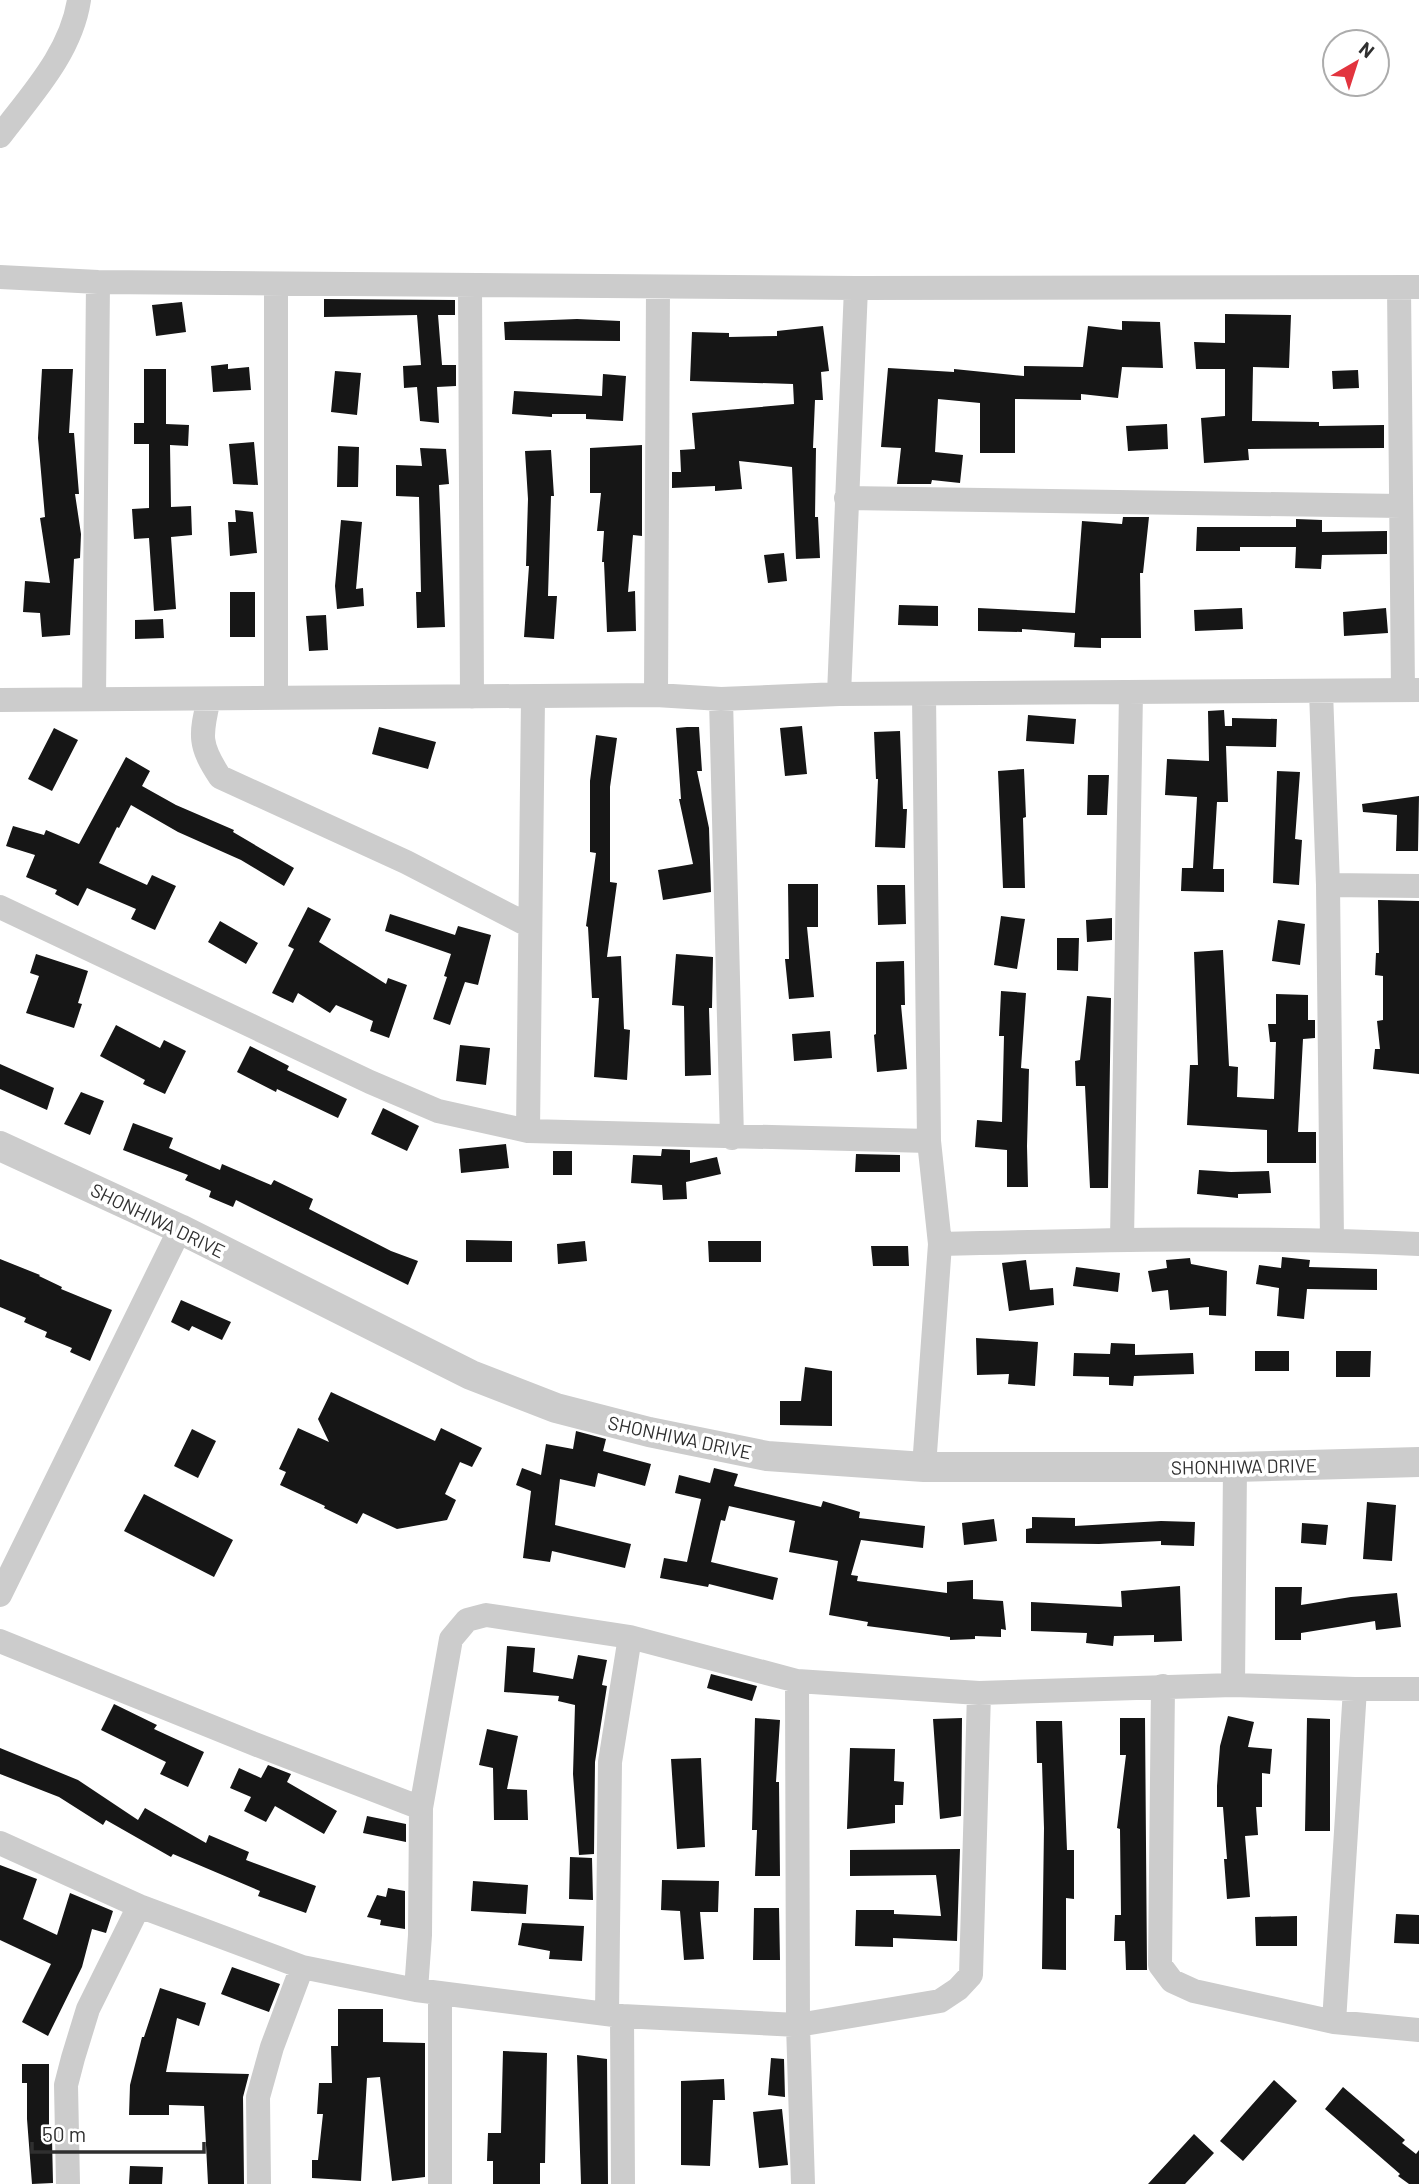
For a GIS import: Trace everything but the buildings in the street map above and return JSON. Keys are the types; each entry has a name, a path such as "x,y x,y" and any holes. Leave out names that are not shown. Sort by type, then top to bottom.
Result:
{"street":[{"path":"0,136 61,53 71,31 79,0"},
{"path":"0,278 98,282 856,288 1409,287 1401,506 1411,690 839,694 721,699 656,695 0,700"},
{"path":"94,699 98,282"},
{"path":"276,284 276,698"},
{"path":"470,285 472,697"},
{"path":"656,695 658,286"},
{"path":"839,694 856,288"},
{"path":"846,498 1401,506"},
{"path":"1321,691 1328,884 1332,1240"},
{"path":"1122,1240 1131,692"},
{"path":"924,694 929,1141 940,1244 924,1467"},
{"path":"528,1131 533,698"},
{"path":"209,699 202,728 205,754 220,777 406,862 530,926"},
{"path":"721,699 732,1138"},
{"path":"1328,884 1419,886"},
{"path":"0,907 370,1082 438,1111 528,1131 929,1141"},
{"name":"SHONHIWA DRIVE","path":"0,1146 180,1229 471,1375 556,1408 649,1432 768,1456 924,1467 1235,1467 1419,1462"},
{"path":"0,1595 180,1229"},
{"path":"940,1244 1122,1240 1332,1240 1419,1244"},
{"path":"1233,1685 1235,1467"},
{"path":"440,2184 428,1992 420,1935 421,1808 451,1639 467,1620 486,1615 630,1637 797,1681 979,1693 1233,1685 1419,1689"},
{"path":"623,2184 615,2015 610,1762 630,1637"},
{"path":"0,1641 421,1808"},
{"path":"797,1681 798,2025 803,2184"},
{"path":"1163,1686 1160,1965 1172,1981 1194,1991 1334,2022 1419,2030"},
{"path":"1334,2022 1355,1689"},
{"path":"0,1843 139,1906 302,1967 428,1992 615,2015 798,2025 940,2001 958,1989 971,1975 979,1693"},
{"path":"68,2184 66,2085 88,2008 139,1906"},
{"path":"259,2184 258,2096 272,2047 302,1967"}]}
